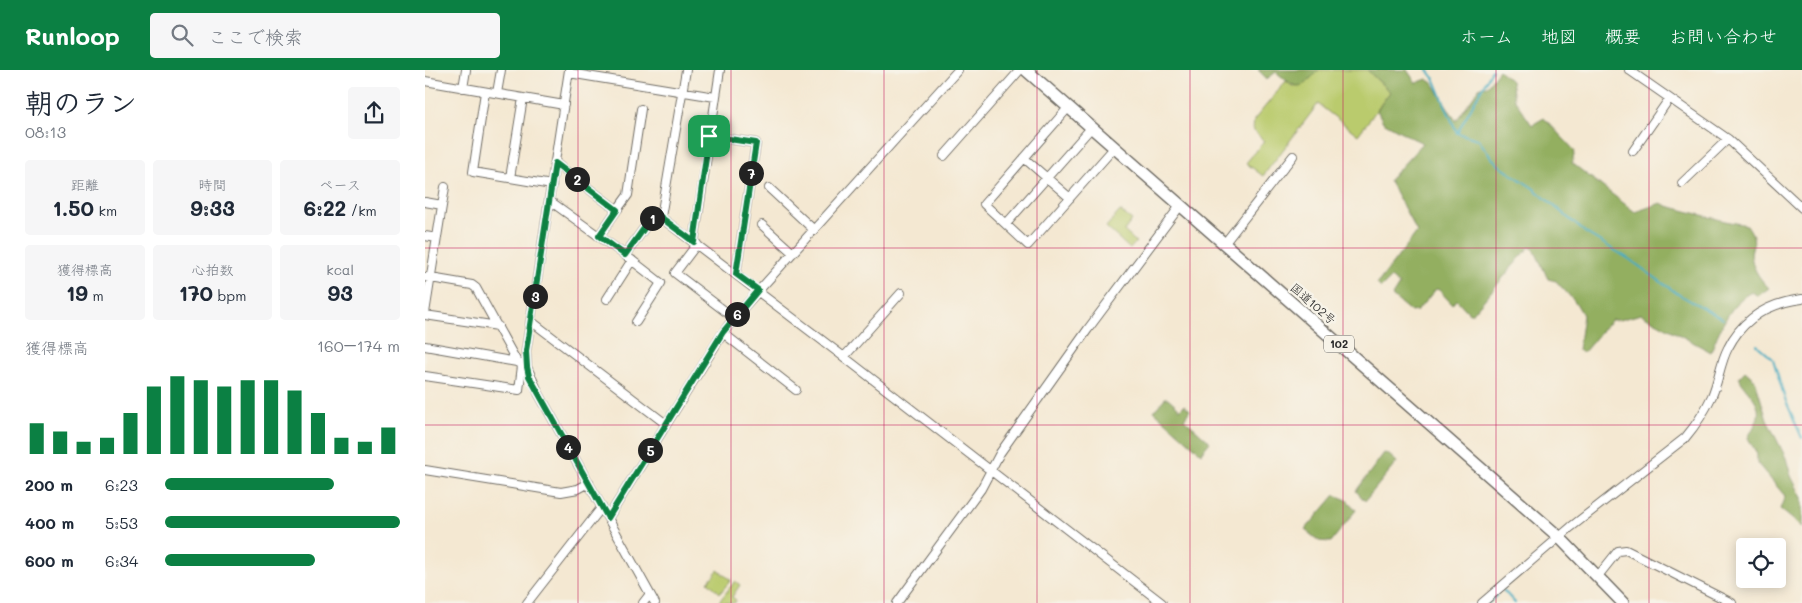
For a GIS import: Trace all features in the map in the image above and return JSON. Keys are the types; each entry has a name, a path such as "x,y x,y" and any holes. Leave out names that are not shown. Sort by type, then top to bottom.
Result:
{"highway":[{"name":"国道102号","path":"1032,72 1091,128 1559,537 1623,603"}],"street":[{"path":"463,88 467,70"},
{"path":"497,93 501,70"},
{"path":"661,217 686,70"},
{"path":"720,70 709,136 696,243 675,272 734,318"},
{"path":"608,518 723,332 758,290 958,70"},
{"path":"944,156 1020,70"},
{"path":"1629,70 1727,139 1802,208"},
{"path":"425,376 519,390 569,72 715,97"},
{"path":"425,81 564,105"},
{"path":"485,92 473,172 552,186"},
{"path":"510,178 523,98"},
{"path":"1633,151 1669,99"},
{"path":"1069,108 984,204 1028,245 1115,148"},
{"path":"599,236 628,195 641,109"},
{"path":"1006,224 1091,128"},
{"path":"709,136 756,143 736,274"},
{"path":"1682,184 1727,139"},
{"path":"1224,244 1293,156"},
{"path":"1024,158 1070,198"},
{"path":"555,163 617,210"},
{"path":"445,187 437,238 428,277 425,314 498,326"},
{"path":"769,188 814,230"},
{"path":"550,201 661,283 636,322"},
{"path":"425,202 442,204"},
{"path":"897,603 981,489 1000,453 1077,344 1181,206"},
{"path":"607,299 655,213 758,290 1162,603"},
{"path":"762,225 793,253"},
{"path":"425,236 437,238"},
{"path":"428,277 473,285 476,288 539,394 655,603"},
{"path":"844,357 901,293"},
{"path":"1482,603 1559,537 1685,438 1708,404 1727,349 1749,320 1773,306 1802,299"},
{"path":"531,321 666,424"},
{"path":"723,332 796,390"},
{"path":"425,346 522,365"},
{"path":"425,470 561,492 578,489 589,483"},
{"path":"527,603 602,507"},
{"path":"1598,576 1618,551 1626,550 1733,603"},
{"path":"643,603 650,594"}],"green space":[{"path":"1258,70 1319,70 1307,82 1298,86 1289,83 1276,72 1267,79"},
{"path":"1319,70 1367,70 1390,92 1358,135 1318,104 1263,176 1246,163 1264,141 1253,130 1254,120 1286,81 1292,86 1305,84"},
{"path":"1367,70 1407,70 1416,83 1427,79 1433,83 1456,121 1480,87 1487,86 1499,70 1511,81 1514,99 1532,125 1544,118 1575,151 1572,163 1635,212 1661,203 1725,221 1747,225 1754,241 1751,255 1754,268 1769,288 1758,296 1752,292 1738,302 1722,326 1711,352 1641,314 1620,320 1611,320 1584,352 1581,352 1578,350 1583,315 1576,303 1556,281 1548,279 1534,249 1529,247 1473,313 1469,313 1457,300 1452,304 1436,289 1417,311 1411,312 1392,296 1399,285 1391,278 1381,288 1377,284 1417,232 1389,180 1423,143 1383,122 1377,110 1390,92"},
{"path":"1120,211 1132,220 1124,231 1136,242 1130,249 1106,227"},
{"path":"1745,371 1755,380 1767,420 1786,458 1791,476 1802,498 1802,527 1780,509 1785,496 1757,463 1757,454 1748,438 1758,416 1758,410 1755,400 1739,377"},
{"path":"1165,398 1168,398 1180,409 1184,405 1190,410 1184,419 1210,442 1201,453 1154,411"},
{"path":"1384,453 1397,462 1365,501 1356,491"},
{"path":"1335,495 1347,500 1356,510 1331,542 1319,541 1305,530"},
{"path":"718,570 731,580 720,593 708,582"},
{"path":"735,581 740,585 732,597 736,600 735,603 718,603"}],"waterway":[{"path":"1428,70 1434,78 1457,133 1478,139 1501,167 1533,188 1586,233 1629,259 1678,294 1723,319"},
{"path":"1457,133 1492,70"},
{"path":"1757,345 1773,359 1785,399 1802,438"},
{"path":"1503,590 1515,603"},
{"path":"1488,603 1497,595"}],"route":[{"path":"709,136 756,143 736,274 758,290 723,332 608,518 529,376 527,367 526,351 555,163 617,210 599,236 625,255 655,213 694,242 709,136"}]}
